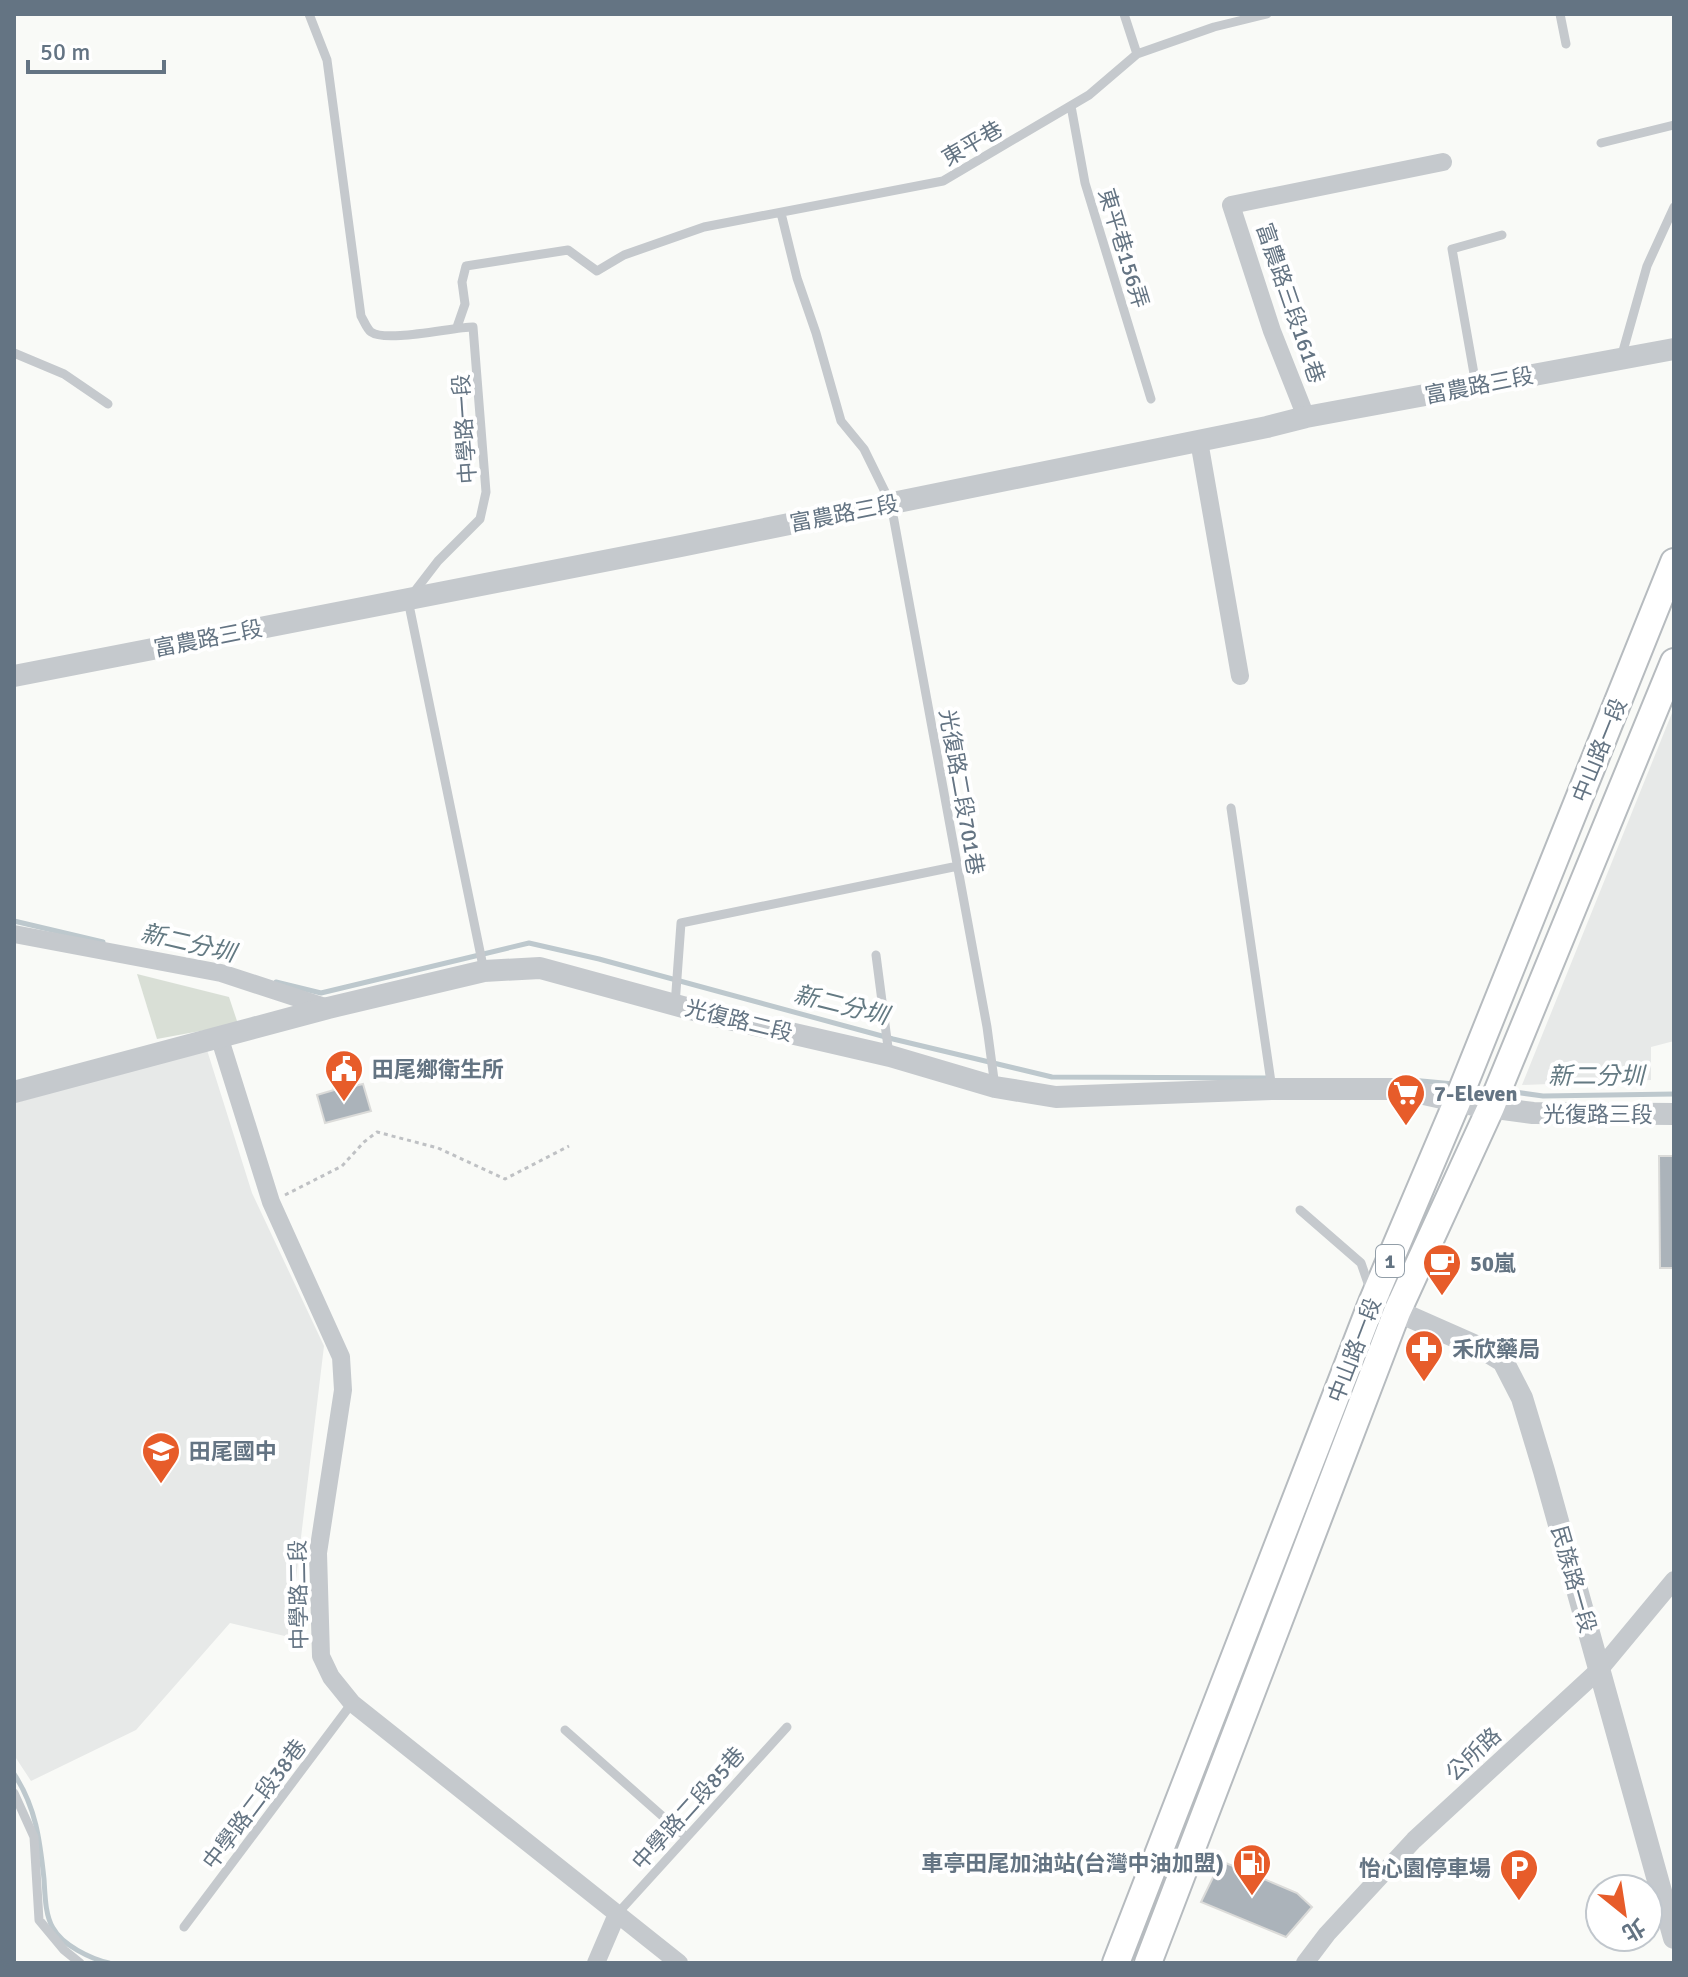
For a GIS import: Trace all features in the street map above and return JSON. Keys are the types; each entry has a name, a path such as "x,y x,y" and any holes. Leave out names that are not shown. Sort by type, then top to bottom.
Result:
{"main road":[{"name":"中山路一段","path":"1148,1963 1397,1312 1674,562"},
{"name":"中山路一段","path":"1116,1963 1373,1300 1474,1104 1674,662"}],"street":[{"name":"富農路三段161巷","path":"1306,417 1272,331 1231,205 1443,162"},
{"name":"富農路三段","path":"14,676 891,504 1306,417 1674,349"},
{"path":"1199,441 1240,676"},
{"path":"14,934 221,973 328,1008"},
{"name":"光復路二段","path":"14,1092 219,1036 484,971 540,968 675,1005 890,1056 995,1087 1056,1097 1272,1089 1401,1089 1474,1104"},
{"name":"中學路二段","path":"219,1036 271,1202 341,1357 343,1390 318,1553 321,1656 331,1677 352,1703 679,1963"},
{"name":"光復路三段","path":"1474,1104 1533,1113 1674,1114"},
{"name":"民族路一段","path":"1373,1300 1503,1361 1526,1412 1674,1938"},
{"name":"公所路","path":"1305,1963 1327,1934 1414,1840 1600,1669 1674,1580"},
{"path":"596,1963 617,1914"}],"lane":[{"path":"309,14 327,60 361,316 370,332 378,335 424,334 457,327"},
{"path":"1124,14 1137,54"},
{"name":"東平巷","path":"457,327 465,304 462,282 466,266 568,250 597,271 624,255 704,227 943,181 1089,95 1137,54 1214,27 1267,14"},
{"path":"1560,14 1566,44"},
{"name":"東平巷156弄","path":"1071,106 1085,183 1151,399"},
{"path":"1601,143 1674,125"},
{"path":"1621,358 1647,266 1674,207"},
{"name":"光復路二段701巷","path":"781,213 797,278 841,421 864,449 891,504 987,1027 995,1087"},
{"path":"1476,385 1452,249 1502,235"},
{"name":"中學路一段","path":"408,600 438,561 480,519 486,492 473,327 457,327"},
{"path":"14,353 64,374 108,404"},
{"path":"408,600 484,971"},
{"path":"1231,808 1272,1089"},
{"path":"675,1005 681,923 958,866"},
{"path":"876,955 890,1056"},
{"path":"1300,1210 1361,1263 1373,1300"},
{"name":"中學路二段38巷","path":"184,1927 352,1703"},
{"name":"中學路二段85巷","path":"617,1914 787,1727"},
{"path":"565,1730 686,1837"},
{"path":"14,1793 34,1837 39,1920 64,1950 80,1963"}],"path":[{"path":"271,1202 342,1166 377,1132 438,1148 505,1179 569,1146"}],"shaded area":[{"path":"1674,708 1674,1041 1651,1047 1651,1080 1522,1085"},
{"path":"137,974 229,997 238,1024 157,1039"},
{"name":"田尾國中","path":"207,1050 252,1193 324,1346 289,1637 230,1623 136,1730 31,1781 14,1755 14,1103"}],"building":[{"name":"田尾鄉衛生所","path":"344,1080 346,1088 363,1084 371,1111 325,1123 317,1095 334,1090 332,1083"},
{"path":"1659,1156 1674,1156 1674,1268 1660,1268"},
{"name":"車亭田尾加油站(台灣中油加盟)","path":"1221,1861 1297,1893 1312,1907 1286,1937 1201,1902"}],"waterway":[{"name":"新二分圳","path":"14,921 103,942"},
{"name":"新二分圳","path":"276,982 321,993 529,943 893,1039 1052,1077 1270,1078"},
{"name":"新二分圳","path":"1400,1079 1454,1084"},
{"name":"新二分圳","path":"1507,1091 1543,1096 1674,1094"},
{"path":"14,1774 36,1825 50,1923 70,1945 109,1963"}],"place":[{"name":"田尾鄉衛生所","path":"344,1103"},
{"name":"7-Eleven","path":"1406,1127"},
{"name":"50嵐","path":"1442,1297"},
{"name":"禾欣藥局","path":"1424,1383"},
{"name":"田尾國中","path":"161,1485"},
{"name":"車亭田尾加油站(台灣中油加盟)","path":"1252,1897"},
{"name":"怡心園停車場","path":"1519,1902"}]}
